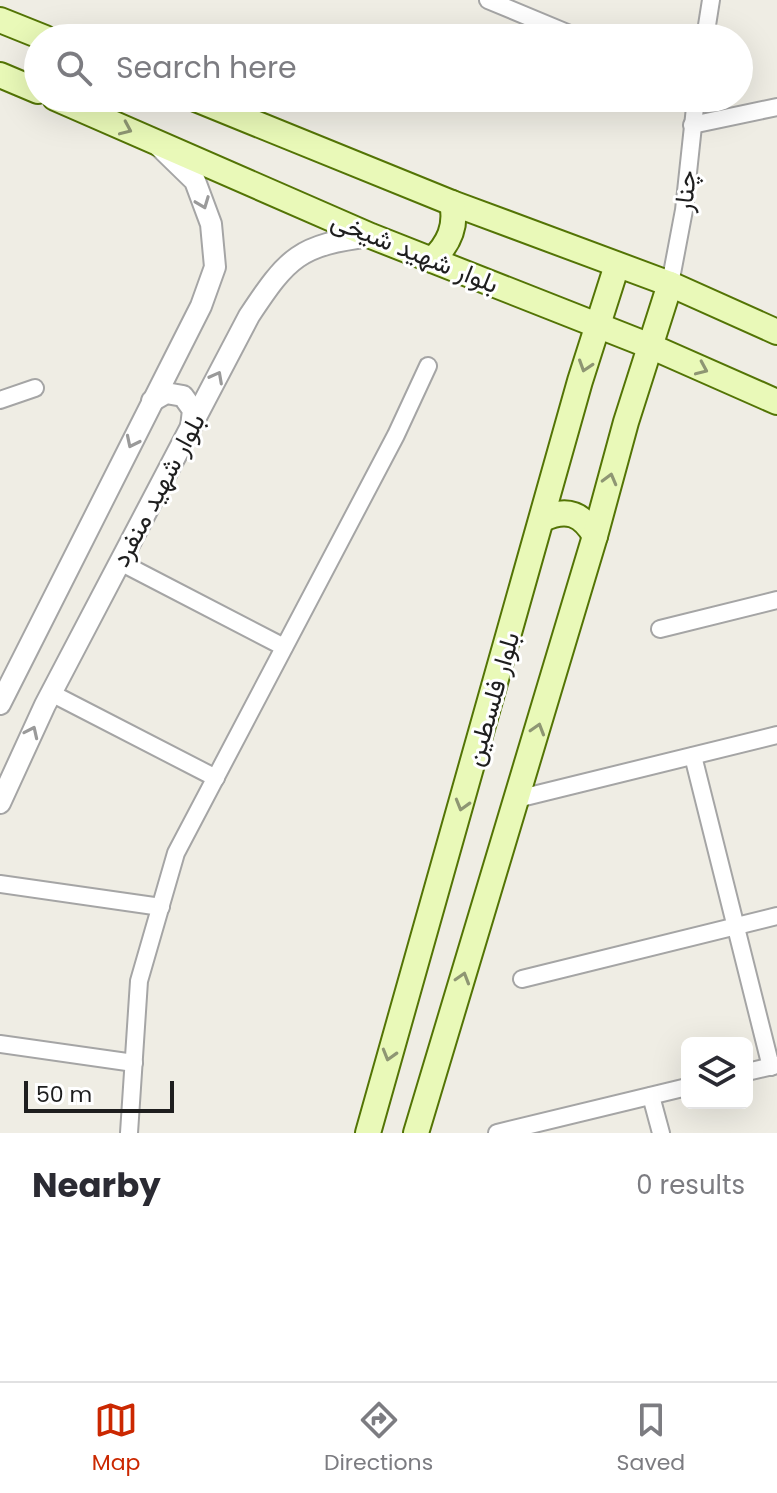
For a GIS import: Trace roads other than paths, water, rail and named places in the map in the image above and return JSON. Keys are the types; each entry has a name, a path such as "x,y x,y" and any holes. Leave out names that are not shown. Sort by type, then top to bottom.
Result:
{"main road":[{"path":"0,20 24,30"},
{"path":"2,77 24,86"},
{"name":"بلوار شهید شیخی","path":"87,112 371,236 650,346 777,402"},
{"path":"228,112 452,203 670,284 777,332"},
{"path":"432,260 444,249 451,234 455,218 452,203"},
{"name":"بلوار فلسطین","path":"368,1133 617,265"},
{"name":"بلوار فلسطین","path":"416,1133 595,536 626,422 670,284"},
{"path":"543,519 557,512 573,513 587,522 595,536"}],"street":[{"path":"488,0 545,24"},
{"path":"707,24 711,0"},
{"path":"692,125 777,107"},
{"name":"چنار","path":"670,284 684,210 694,112"},
{"name":"بلوار شهید منفرد","path":"1,699 201,306 215,267 211,224 195,181 156,142"},
{"name":"بلوار شهید منفرد","path":"0,803 51,693 249,316 274,278 301,253 338,240 371,236"},
{"path":"129,1133 139,981 176,853 396,435 428,366"},
{"path":"0,400 35,388"},
{"path":"152,401 166,393 183,396 193,410 191,427"},
{"path":"120,562 284,647"},
{"path":"660,629 777,600"},
{"path":"51,693 216,778"},
{"path":"517,799 777,735"},
{"path":"693,756 774,1066 753,1071"},
{"path":"0,884 161,907"},
{"path":"522,979 777,916"},
{"path":"0,1044 134,1063"},
{"path":"497,1133 681,1088"},
{"path":"651,1096 661,1133"}]}
